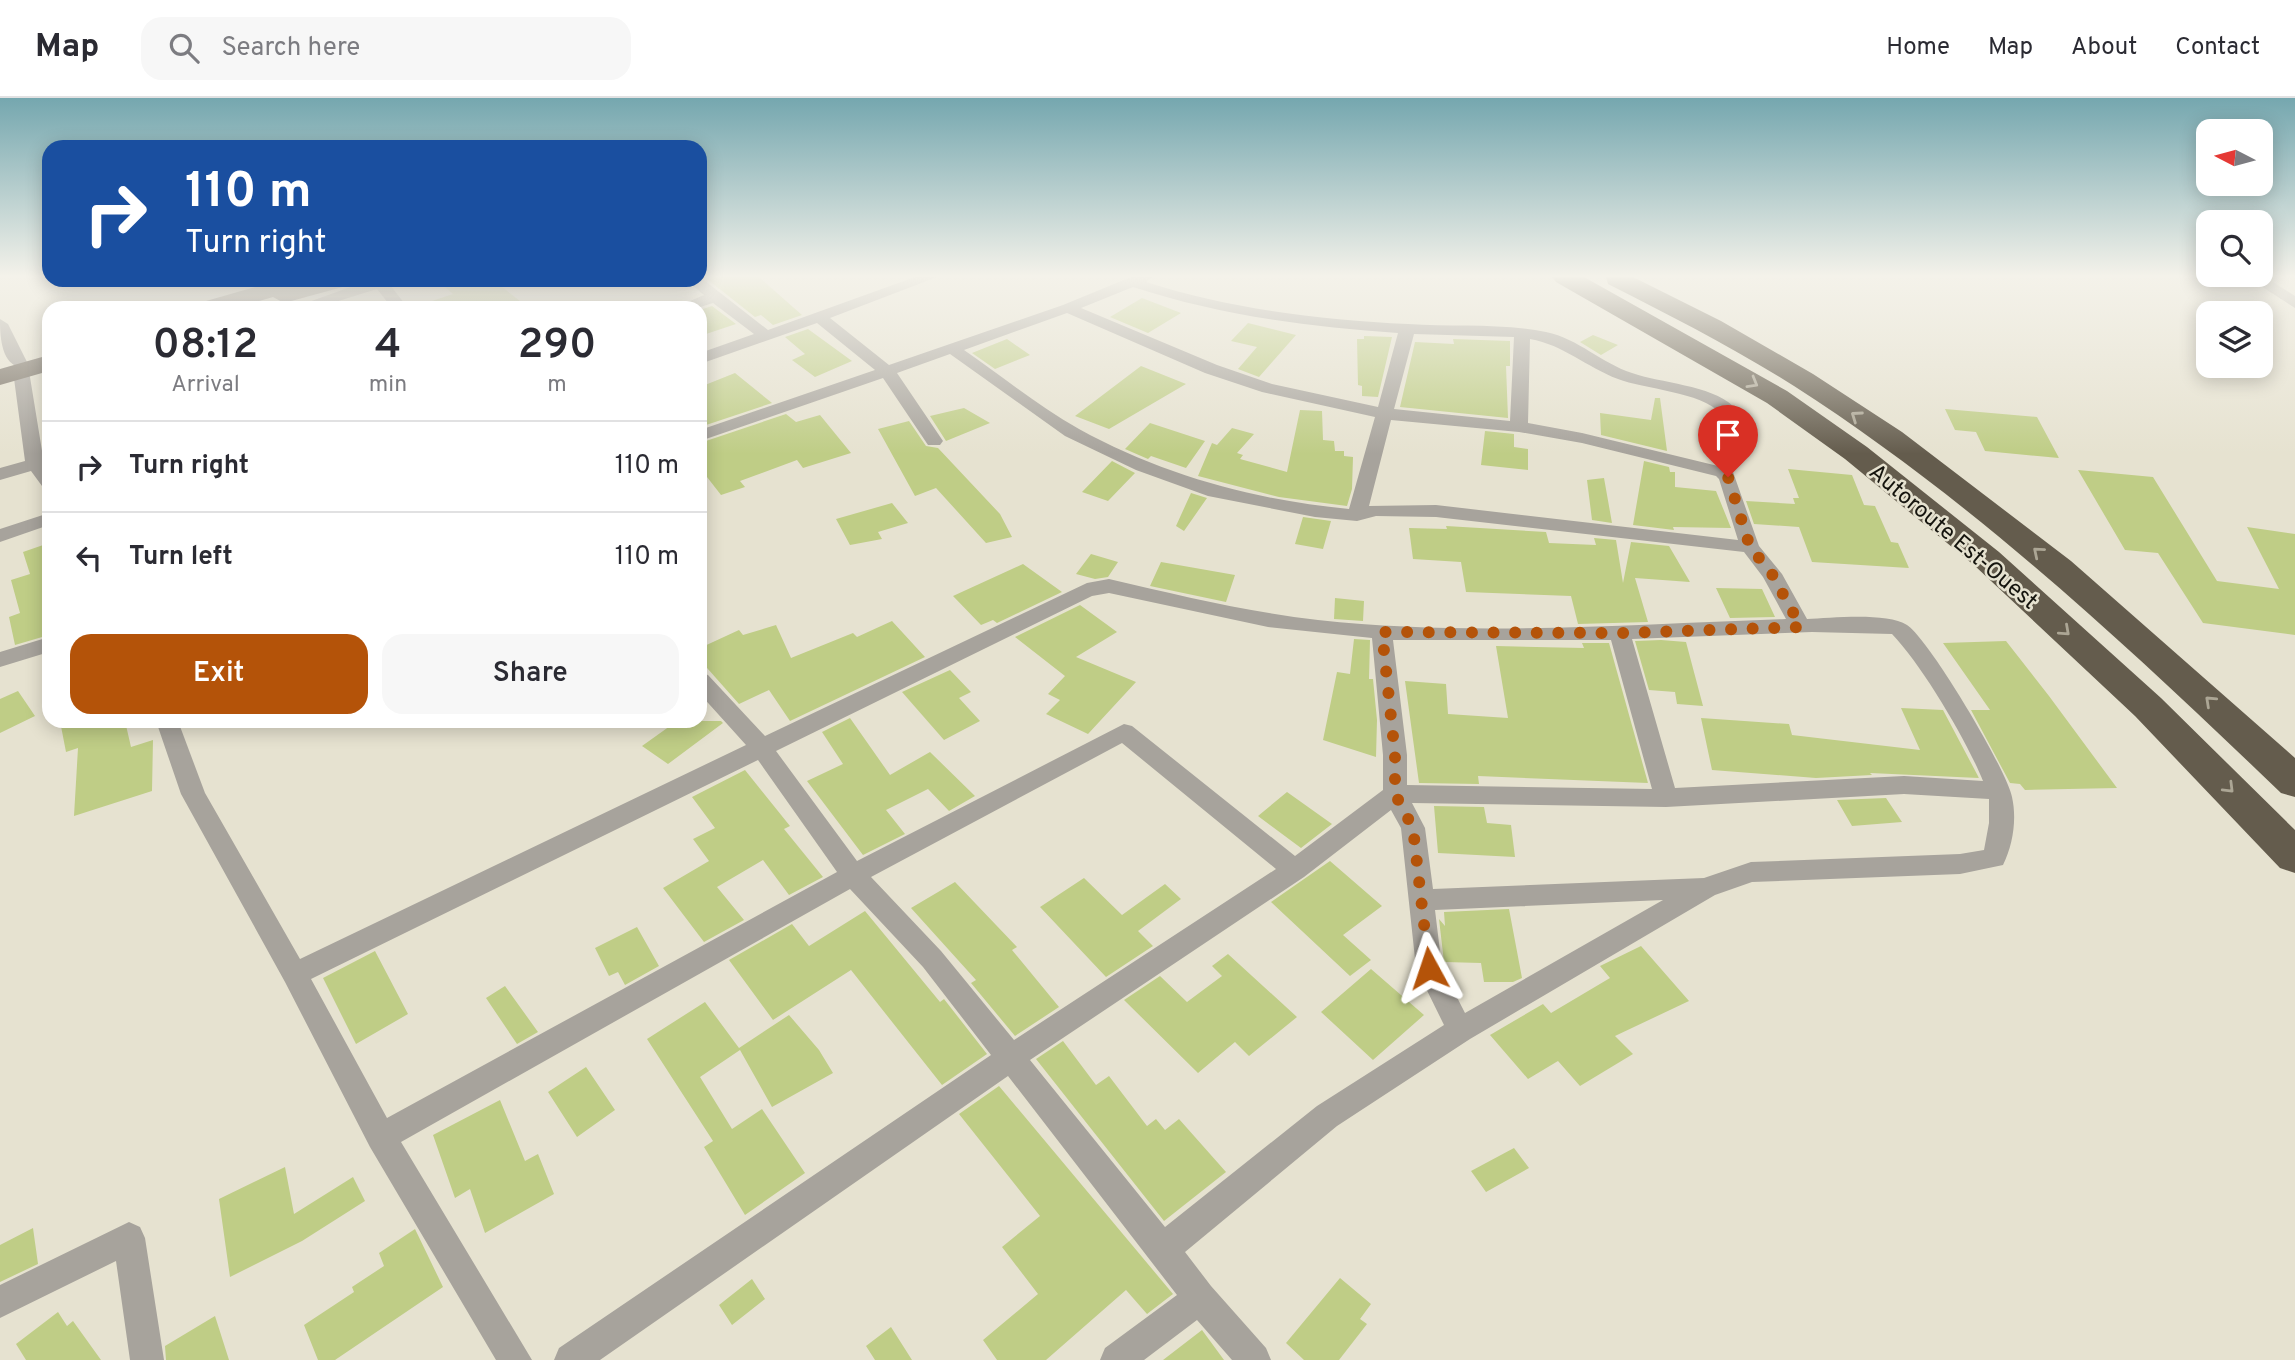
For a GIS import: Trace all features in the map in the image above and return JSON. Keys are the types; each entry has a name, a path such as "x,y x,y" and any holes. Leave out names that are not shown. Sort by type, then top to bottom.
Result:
{"highway":[{"name":"Autoroute Est-Ouest","path":"1669,336 1777,397 1856,453 1987,559 2128,688 2295,856"},
{"name":"Autoroute Est-Ouest","path":"1731,336 1786,367 1901,447 2012,530 2155,649 2295,782"}],"main road":[{"path":"10,369 42,356"},
{"path":"10,369 42,364"}],"street":[{"path":"3,336 35,464 42,473"},
{"path":"707,357 766,336"},
{"path":"843,336 887,371 934,441"},
{"path":"707,434 984,336"},
{"path":"1133,336 1211,369 1268,388 1387,414 1520,427 1582,438 1722,472 1728,477 1750,547 1772,574 1801,627"},
{"path":"1357,515 1387,414 1405,336"},
{"path":"1520,427 1522,336"},
{"path":"1533,336 1547,337 1580,348 1623,376 1687,393 1724,407 1732,417 1734,462 1722,472"},
{"path":"950,347 1071,432 1142,466 1216,492 1269,504 1357,515 1375,510 1436,511 1750,547"},
{"path":"0,474 35,464"},
{"path":"0,536 42,521"},
{"path":"295,974 761,747 1098,587 1109,586 1273,620 1382,632 1620,633 1882,625 1899,629 1912,642 1983,756 1999,791 2000,844 1994,858 1960,864 1751,872 1706,888 1460,1030 1327,1116 1163,1249"},
{"path":"1382,632 1395,755 1395,794 1413,828 1429,968 1460,1030"},
{"path":"1620,633 1666,798"},
{"path":"0,660 42,646"},
{"path":"707,688 761,747 853,875 932,959 1199,1298 1254,1360"},
{"path":"169,728 193,794 295,974 381,1137 515,1360"},
{"path":"381,1137 853,875 1124,732 1295,870"},
{"path":"571,1360 1010,1058 1295,870 1395,794 1666,798 1904,785 1999,791"},
{"path":"1423,901 1706,888"},
{"path":"0,1302 129,1238 147,1360"},
{"path":"1117,1360 1199,1298"}],"building":[{"path":"817,336 852,361 815,377 792,360 805,354 785,337"},
{"path":"1236,336 1295,336 1259,377 1238,369 1257,347 1231,341"},
{"path":"1364,336 1392,337 1378,397 1362,396 1362,386 1358,385 1357,339 1364,339"},
{"path":"1595,336 1618,345 1601,355 1580,342"},
{"path":"1007,339 1030,355 995,369 972,353"},
{"path":"1453,339 1510,341 1510,366 1506,366 1508,418 1400,407 1415,342 1454,344"},
{"path":"1141,366 1186,384 1109,429 1075,416"},
{"path":"735,373 772,403 707,425 707,384"},
{"path":"1655,398 1660,398 1667,451 1601,435 1600,413 1651,420"},
{"path":"964,408 990,423 946,441 930,416"},
{"path":"1945,409 2037,417 2059,458 1985,451 1976,432 1955,430"},
{"path":"1300,410 1322,411 1323,440 1334,441 1335,451 1344,451 1344,456 1353,457 1352,489 1347,506 1279,497 1198,476 1212,443 1217,445 1232,428 1254,434 1237,453 1243,455 1240,459 1287,472"},
{"path":"786,414 796,422 820,415 851,453 803,468 797,460 740,481 745,487 721,495 707,477 707,441"},
{"path":"909,421 926,446 938,448 1000,514 1012,537 986,543 936,488 915,496 878,429"},
{"path":"1150,423 1205,441 1186,468 1151,456 1148,459 1125,449"},
{"path":"1485,431 1514,434 1514,447 1528,449 1528,470 1481,465"},
{"path":"1112,461 1135,473 1108,501 1082,492"},
{"path":"1644,461 1669,467 1670,472 1675,472 1675,487 1716,491 1731,528 1673,527 1674,530 1633,525"},
{"path":"1788,469 1852,475 1864,505 1875,506 1891,542 1898,543 1909,568 1812,562 1799,527 1754,524 1746,501 1795,504 1793,498 1799,498"},
{"path":"2078,470 2153,477 2217,581 2279,589 2247,527 2295,534 2295,635 2203,623 2158,553 2125,550"},
{"path":"1604,478 1612,523 1592,520 1587,480"},
{"path":"1191,493 1207,498 1184,531 1176,526"},
{"path":"892,503 908,523 878,532 882,539 850,545 836,519"},
{"path":"1303,517 1331,521 1323,549 1295,544"},
{"path":"1446,526 1546,532 1549,543 1596,545 1594,538 1616,540 1623,583 1631,542 1669,546 1690,582 1635,578 1648,622 1578,624 1571,596 1466,592 1461,562 1413,559 1409,528 1447,529"},
{"path":"42,545 42,637 15,645 9,617 20,613 11,580 30,574 23,552"},
{"path":"1091,554 1118,562 1108,577 1095,579 1076,574"},
{"path":"1161,562 1235,575 1226,602 1150,586"},
{"path":"1023,564 1062,592 997,623 993,620 981,625 953,596"},
{"path":"1716,588 1762,589 1775,617 1730,618"},
{"path":"1335,598 1364,601 1363,621 1334,619"},
{"path":"1080,605 1117,632 1076,657 1136,682 1088,734 1046,714 1060,700 1048,694 1065,676 1015,637"},
{"path":"892,621 925,657 790,721 769,690 739,704 707,668 707,645 739,630 743,635 776,625 791,658 853,633 857,637"},
{"path":"1354,639 1370,640 1369,679 1373,679 1377,720 1376,757 1323,740 1337,672 1350,674"},
{"path":"1635,641 1686,642 1703,706 1677,704 1675,692 1649,690"},
{"path":"2006,641 2117,788 2025,790 2020,784 2010,783 1971,710 1990,710 1943,643"},
{"path":"1582,643 1609,643 1648,783 1478,776 1479,784 1419,783 1405,681 1446,684 1448,714 1508,718 1496,646 1584,648"},
{"path":"950,670 971,692 959,698 980,721 944,740 902,692"},
{"path":"18,691 35,716 0,733 0,699"},
{"path":"1901,708 1943,710 1979,778 1870,773 1872,775 1816,778 1712,770 1701,718 1789,724 1792,735 1920,750"},
{"path":"850,718 890,775 930,752 975,796 949,811 928,789 886,810 905,834 863,855 807,781 843,764 822,732"},
{"path":"707,721 723,723 668,764 642,746 667,728 707,728"},
{"path":"61,728 127,728 131,747 153,740 152,791 74,816 78,748 66,752"},
{"path":"745,770 790,826 784,829 823,877 789,895 763,860 717,887 744,920 704,942 663,888 709,861 693,839 715,828 692,797"},
{"path":"1287,792 1332,824 1301,848 1258,816"},
{"path":"1886,798 1902,822 1852,826 1837,800"},
{"path":"1434,806 1484,807 1487,823 1511,825 1515,857 1438,853"},
{"path":"1330,861 1382,906 1343,935 1371,960 1350,976 1271,902"},
{"path":"1084,878 1122,915 1165,884 1181,899 1138,931 1153,946 1106,977 1040,907"},
{"path":"955,882 1017,947 1012,950 1059,1007 1015,1036 971,983 976,980 911,908"},
{"path":"1509,909 1522,978 1513,982 1484,982 1481,963 1444,962 1439,919 1445,926 1444,912"},
{"path":"865,911 940,1002 944,999 987,1054 942,1085 851,970 773,1020 729,960 792,924 809,946"},
{"path":"637,927 659,966 625,985 618,972 609,976 595,948"},
{"path":"1641,946 1689,1001 1615,1036 1633,1054 1580,1086 1558,1061 1528,1079 1490,1035 1543,1004 1551,1013 1610,978 1600,966"},
{"path":"375,951 408,1014 356,1044 323,978"},
{"path":"1228,954 1297,1017 1249,1056 1235,1042 1198,1073 1124,1000 1160,976 1187,1002 1222,976 1212,966"},
{"path":"1371,969 1424,1015 1373,1060 1321,1012"},
{"path":"505,986 538,1032 517,1044 486,998"},
{"path":"705,1002 739,1048 789,1015 819,1050 833,1073 772,1107 740,1050 700,1077 732,1129 762,1109 805,1173 745,1215 704,1147 713,1141 647,1039"},
{"path":"1063,1041 1096,1085 1109,1076 1147,1126 1156,1119 1165,1130 1179,1119 1226,1172 1164,1221 1036,1059"},
{"path":"586,1067 615,1110 577,1137 548,1092"},
{"path":"999,1086 1173,1294 1147,1314 1126,1290 1046,1360 997,1360 983,1340 1038,1294 1002,1247 1040,1216 959,1114"},
{"path":"500,1100 525,1161 538,1154 554,1194 485,1233 470,1189 455,1198 433,1135"},
{"path":"1514,1148 1529,1168 1486,1192 1471,1171"},
{"path":"285,1167 294,1214 353,1177 365,1201 302,1241 230,1277 219,1199"},
{"path":"33,1228 38,1264 0,1282 0,1245"},
{"path":"415,1229 443,1287 335,1360 318,1360 304,1325 354,1292 352,1287 384,1266 379,1253"},
{"path":"1340,1278 1371,1304 1360,1319 1367,1324 1339,1360 1304,1360 1286,1343"},
{"path":"752,1279 765,1299 732,1325 719,1305"},
{"path":"58,1312 67,1326 73,1321 101,1360 26,1360 16,1344"},
{"path":"215,1316 229,1360 166,1360 165,1346"},
{"path":"891,1327 912,1360 875,1360 866,1346"},
{"path":"1202,1330 1224,1360 1163,1360"}],"route":[{"path":"1429,968 1413,828 1395,794 1395,755 1382,632 1620,633 1801,627 1772,574 1750,547 1728,477"}]}
